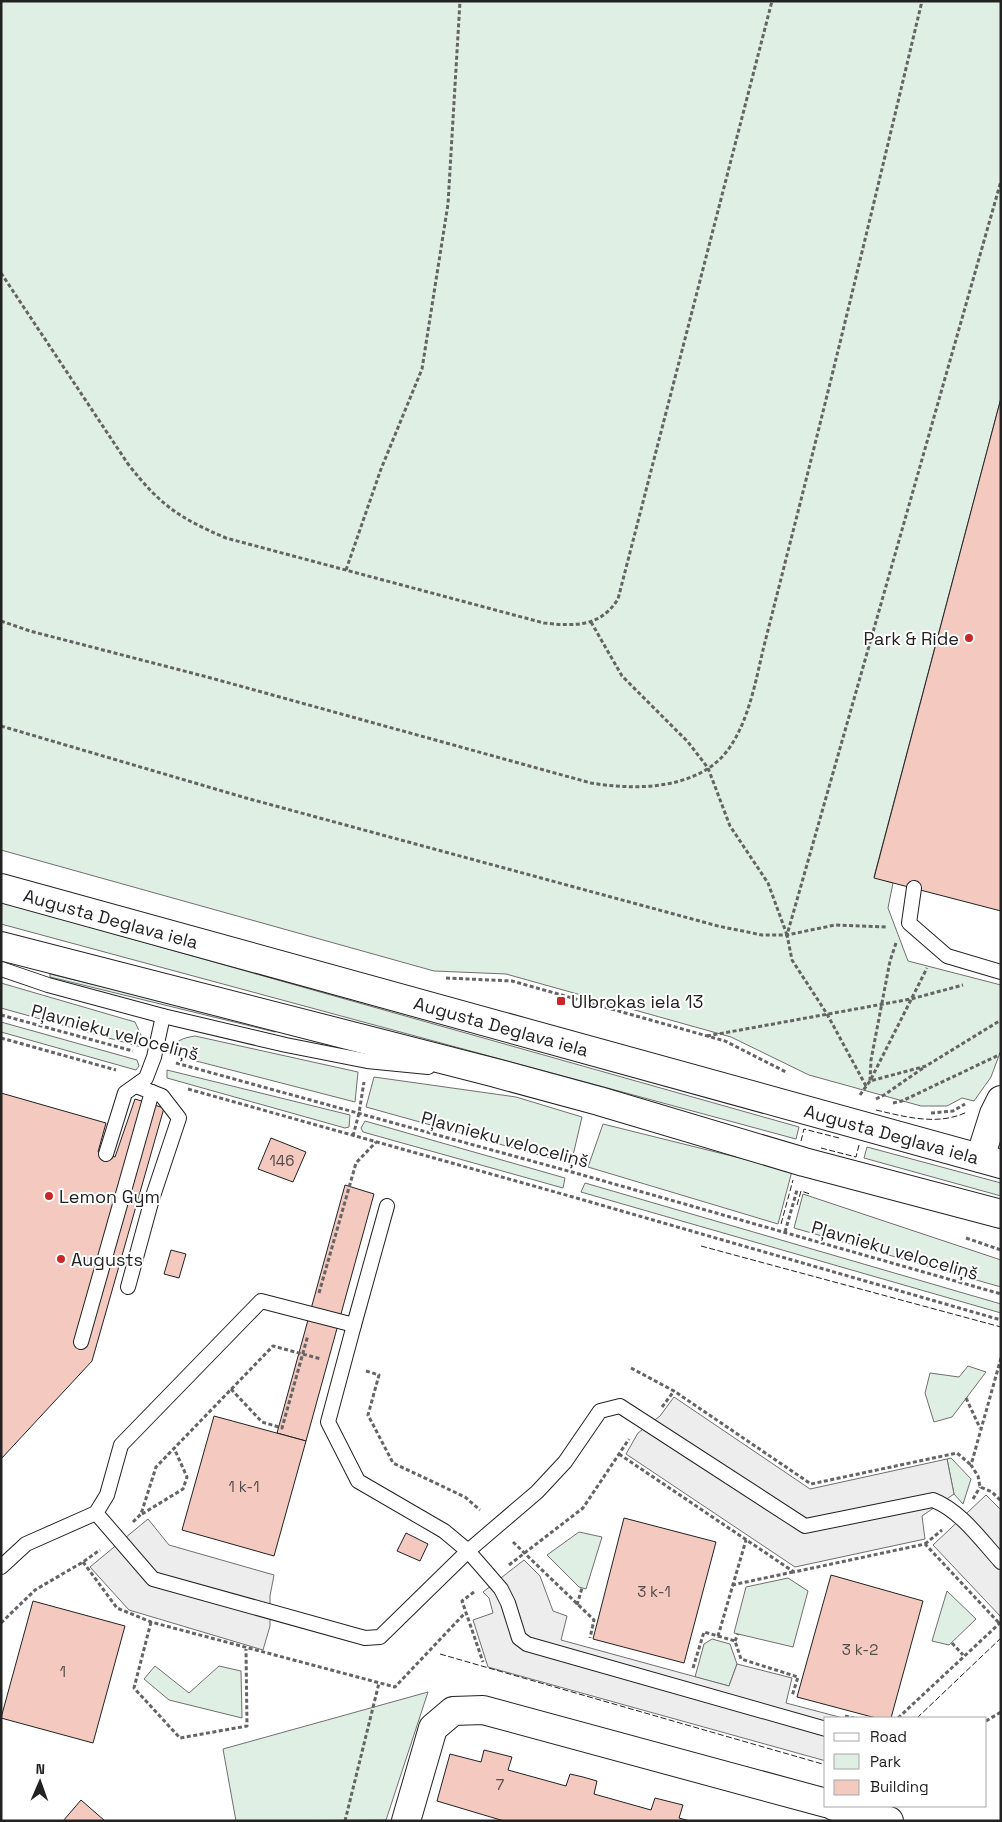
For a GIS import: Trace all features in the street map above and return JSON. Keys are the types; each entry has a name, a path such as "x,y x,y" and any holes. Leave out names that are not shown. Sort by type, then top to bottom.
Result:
{"main road":[{"name":"Augusta Deglava iela","path":"1,888 990,1161"},
{"path":"1,946 492,1072 599,1101 804,1162 1001,1214"},
{"path":"990,1161 998,1107"},
{"path":"406,1821 434,1728 453,1711 483,1710 824,1802"},
{"path":"838,1807 889,1821"}],"lane":[{"path":"914,888 910,923 947,956 999,971"},
{"path":"1,969 48,985 163,1016 286,1045 367,1061 492,1072"},
{"path":"106,1154 125,1093 141,1082 154,1057 163,1016"},
{"path":"128,1287 152,1199 179,1118 162,1096 152,1092 141,1082"},
{"path":"81,1342 152,1092"},
{"path":"387,1206 342,1364 328,1422 358,1481 444,1531 468,1551 500,1589 508,1602 519,1638 527,1644 824,1728"},
{"path":"1,1567 26,1544 96,1513 107,1495 121,1445 261,1301 354,1325"},
{"path":"96,1513 153,1579 365,1638 380,1637 468,1551 530,1500 565,1462 600,1410 620,1406 804,1526 933,1500 944,1504 958,1516 1001,1562"}],"path":[{"path":"346,570 382,469 422,369 448,204 460,1"},
{"path":"1,273 128,464 146,488 165,506 193,524 226,538 544,623 570,626 591,622 607,613 618,599 772,1"},
{"path":"1,621 30,631 211,678 591,783 640,788 684,780 708,768 721,758 731,746 751,701 922,1"},
{"path":"787,935 1001,181"},
{"path":"591,622 622,676 688,742 708,768 730,826 768,883 787,935 792,960 828,1014 866,1086"},
{"path":"1,726 246,798 718,926 762,934 787,935 835,925 895,928 910,923"},
{"path":"870,1081 871,1060 890,961 899,936 910,923"},
{"path":"866,1098 858,1096 870,1081 937,948"},
{"path":"704,1036 911,1000 961,986 999,971"},
{"path":"440,978 512,981 725,1041 792,1075"},
{"name":"Pļavnieku veloceliņš","path":"1,1015 359,1113 1001,1294"},
{"path":"880,1102 873,1100 884,1095 926,1066 1001,1020"},
{"path":"1,1038 141,1082 352,1136 1001,1320"},
{"path":"900,1107 887,1104 902,1101 1001,1054"},
{"path":"352,1136 359,1113 367,1061"},
{"path":"870,1081 926,1066"},
{"path":"930,1113 953,1111 965,1104 998,1107"},
{"path":"785,1232 798,1186"},
{"path":"141,1514 156,1467 273,1346 342,1364 379,1375 368,1415 394,1463 465,1497 498,1525 524,1554 594,1620 588,1644"},
{"path":"971,1465 1001,1358"},
{"path":"631,1368 674,1391 811,1484 957,1453 971,1465 978,1476 980,1487 992,1492 1001,1501"},
{"path":"483,1662 462,1601 583,1508 634,1432 658,1412 674,1391"},
{"path":"966,1398 980,1429"},
{"path":"1,1623 35,1590 83,1562 117,1537 141,1514 183,1489 187,1478 174,1448"},
{"path":"718,1636 746,1540"},
{"path":"83,1562 117,1608 152,1622 395,1687 465,1613"},
{"path":"732,1585 794,1572"},
{"path":"577,1606 582,1588"},
{"path":"152,1622 134,1688 180,1738 247,1726 246,1648"},
{"path":"899,1717 1001,1622"},
{"path":"687,1690 704,1632 735,1641"},
{"path":"738,1634 735,1641 741,1658 798,1676 790,1700"},
{"path":"952,1643 963,1656"},
{"path":"345,1821 379,1682"},
{"path":"987,1721 1001,1712"},
{"path":"836,1713 850,1717"}],"green space":[{"path":"1,1 1001,1 1001,398 874,877 893,883 888,908 908,961 1001,985 1001,1050 991,1077 974,1101 962,1098 947,1106 921,1106 809,1075 731,1037 506,974 434,971 1,850"},
{"path":"1,902 799,1127 796,1139 1,924"},
{"path":"50,974 276,1029 277,1031 50,977"},
{"path":"1,983 135,1022 141,1035 141,1047 1,1008"},
{"path":"1,1022 137,1060 139,1066 136,1070 1,1032"},
{"path":"195,1036 358,1072 355,1102 169,1054 173,1046 179,1041"},
{"path":"167,1070 350,1115 349,1127 345,1128 167,1078"},
{"path":"374,1077 516,1097 582,1117 571,1164 366,1107"},
{"path":"365,1121 565,1178 563,1188 363,1132 361,1128"},
{"path":"603,1124 792,1171 778,1224 588,1167"},
{"path":"867,1147 1001,1183 1001,1196 864,1158"},
{"path":"585,1183 1001,1304 1001,1313 581,1192"},
{"path":"803,1194 1001,1260 1001,1287 794,1228"},
{"path":"968,1366 986,1372 952,1417 934,1422 925,1393 930,1373 959,1377"},
{"path":"951,1458 971,1479 963,1504 954,1494 947,1459"},
{"path":"579,1532 602,1537 586,1589 579,1587 547,1555"},
{"path":"788,1578 808,1591 793,1647 734,1633 746,1587"},
{"path":"947,1591 976,1619 949,1645 932,1641"},
{"path":"712,1639 730,1644 737,1664 729,1686 695,1677 704,1644"},
{"path":"155,1666 189,1693 219,1666 241,1671 242,1718 169,1700 144,1679"},
{"path":"428,1692 386,1820 236,1821 223,1749"}],"shaded area":[{"path":"674,1397 810,1489 947,1459 954,1494 922,1516 925,1539 795,1567 626,1454 638,1433 660,1416"},
{"path":"986,1495 1001,1510 1001,1617 933,1545"},
{"path":"148,1519 169,1545 274,1575 270,1596 270,1626 263,1650 129,1610 90,1567"},
{"path":"524,1560 540,1576 553,1611 567,1616 561,1640 729,1686 737,1664 792,1678 786,1703 839,1717 824,1717 824,1760 488,1667 473,1620 493,1613 489,1598 483,1592"}],"building":[{"name":"Park & Ride","path":"1001,398 1001,911 874,878"},
{"name":"Augusts","path":"1,1093 106,1123 98,1152 115,1157 135,1099 164,1108 92,1361 1,1459"},
{"path":"271,1138 306,1152 293,1182 258,1169"},
{"path":"345,1185 374,1194 306,1441 277,1433"},
{"path":"171,1250 186,1254 179,1278 164,1274"},
{"path":"214,1416 306,1441 274,1556 182,1530"},
{"path":"624,1518 716,1542 684,1663 593,1639"},
{"path":"406,1533 428,1544 420,1561 397,1551"},
{"path":"831,1575 923,1601 891,1717 872,1717 797,1697"},
{"path":"33,1601 125,1626 93,1743 1,1718"},
{"path":"484,1750 512,1757 508,1770 566,1786 570,1774 583,1777 597,1781 594,1794 651,1810 655,1798 683,1805 679,1818 690,1821 504,1821 437,1801 450,1754 481,1762"},
{"path":"81,1800 105,1821 63,1821"}],"fence":[{"path":"876,1110 922,1119 945,1119 967,1112"},
{"path":"801,1141 804,1129 839,1138"},
{"path":"821,1148 856,1157 859,1145"},
{"path":"781,1224 793,1180"},
{"path":"797,1205 801,1191 810,1194"},
{"path":"701,1246 1001,1327"},
{"path":"918,1717 1001,1638"},
{"path":"440,1654 824,1764"}],"place":[{"name":"Park & Ride","path":"969,638"},
{"name":"Ulbrokas iela 13","path":"561,1001"},
{"name":"Lemon Gym","path":"49,1196"},
{"name":"Augusts","path":"61,1259"}]}
